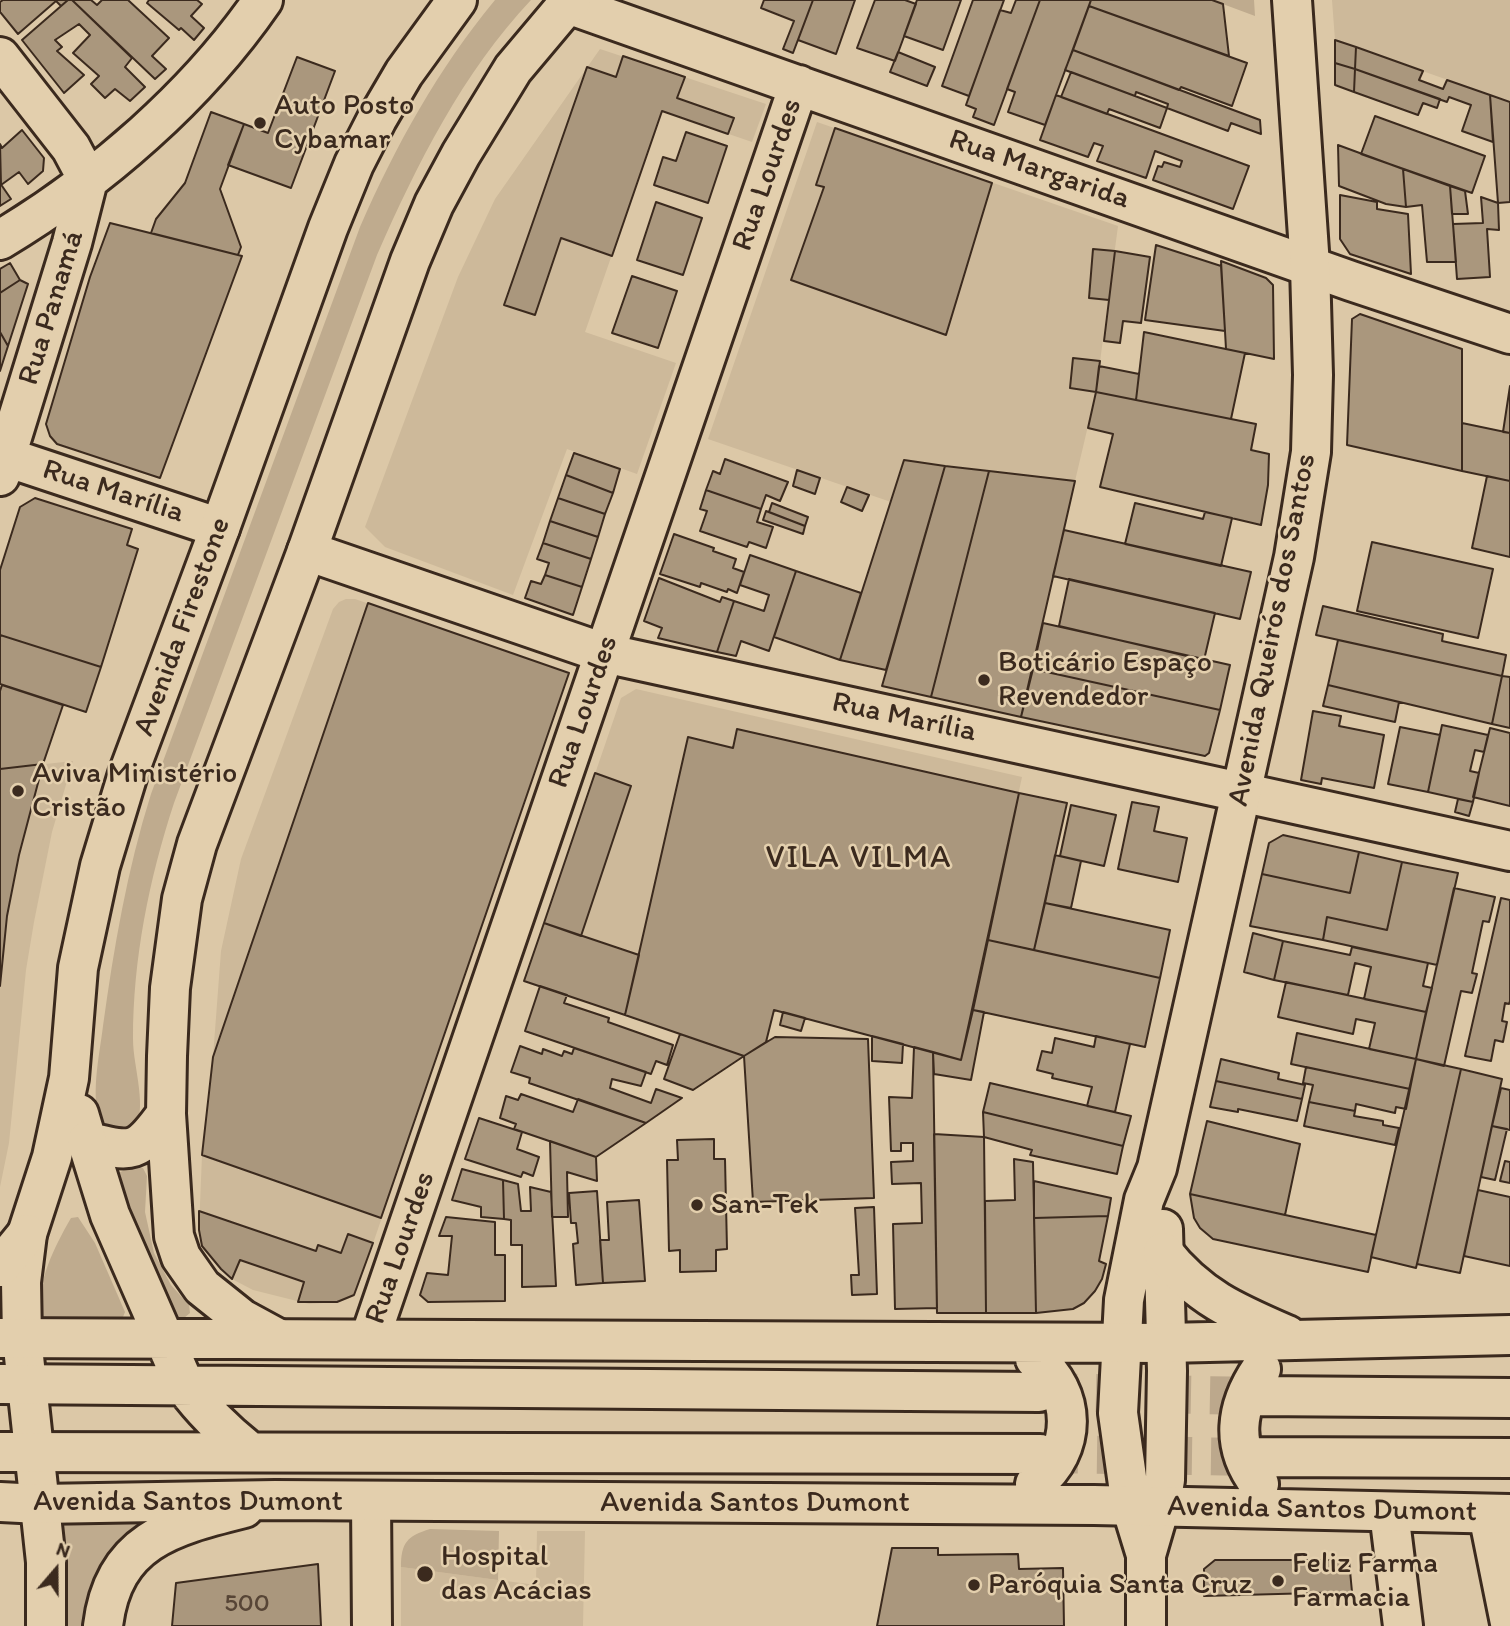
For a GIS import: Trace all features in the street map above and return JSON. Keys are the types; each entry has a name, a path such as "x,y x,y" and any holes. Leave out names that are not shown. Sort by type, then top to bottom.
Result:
{"main road":[{"path":"0,240 88,180 185,94 219,58 263,0"},
{"name":"Avenida Firestone","path":"46,1626 47,1583 40,1504 17,1453 11,1338 27,1234 52,1157 69,1078 78,968 100,866 128,774 328,228 354,164 404,73 457,0"},
{"name":"Avenida Queirós dos Santos","path":"1146,1507 1118,1413 1124,1300 1144,1200 1157,1168 1294,557 1311,452 1313,375 1310,266 1292,0"},
{"path":"277,1338 242,1319 202,1287 181,1257 174,1237 166,1114 170,988 182,899 197,844 307,551 410,261 434,204 513,69 570,2"},
{"name":"Rua Margarida","path":"570,2 1310,266 1510,334"},
{"path":"0,57 71,148 88,180"},
{"name":"Rua Lourdes","path":"370,1338 799,85"},
{"name":"Rua Panamá","path":"3,466 72,243 88,180"},
{"name":"Rua Marília","path":"3,466 220,528"},
{"name":"Rua Marília","path":"307,551 604,653 1510,851"},
{"path":"69,1078 110,1215 185,1386 221,1429 249,1451"},
{"path":"87,1141 114,1149 140,1146 166,1114"},
{"name":"Avenida Queirós dos Santos","path":"1146,1507 1164,1480 1166,1343 1162,1187 1157,1168"},
{"path":"0,1268 27,1234"},
{"path":"1163,1252 1198,1290 1242,1316 1298,1340"},
{"path":"11,1338 1166,1343 1510,1335"},
{"path":"1298,1340 1261,1368 1248,1387 1241,1409 1239,1432 1249,1470 1263,1488 1281,1502 1302,1511"},
{"path":"1005,1505 1045,1476 1059,1456 1067,1432 1067,1410 1049,1371 1011,1342"},
{"path":"14,1385 1039,1392"},
{"path":"1258,1396 1510,1398"},
{"name":"Avenida Santos Dumont","path":"17,1453 249,1451 1040,1454"},
{"name":"Avenida Santos Dumont","path":"1256,1457 1510,1458"},
{"path":"103,1626 108,1598 115,1581 127,1562 142,1546 164,1532 189,1522 275,1500"},
{"name":"Avenida Santos Dumont","path":"0,1502 40,1504 275,1500 1005,1505 1499,1514"},
{"path":"371,1501 372,1626"},
{"path":"1146,1507 1146,1626"},
{"path":"1389,1512 1402,1626"},
{"path":"1499,1514 1510,1623"}],"shaded area":[{"path":"495,0 531,0 506,28 463,88 425,153 377,255 174,803 150,890 139,949 133,1039 140,1100 138,1123 133,1133 101,1127 96,1090 107,996 128,880 151,794 360,227 388,167 420,109 455,53"},
{"path":"1212,0 1254,0 1255,16"},
{"path":"1332,0 1510,0 1510,102 1335,40"},
{"path":"600,49 766,104 752,142 662,111 585,332 676,363 637,474 567,449 513,595 385,547 365,527 458,277 495,199"},
{"path":"817,122 1118,226 1096,392 1075,481 904,460 891,502 708,439"},
{"path":"346,599 355,599 569,673 357,1290 348,1299 309,1304 253,1290 232,1279 212,1260 202,1246 199,1230 202,1155 221,951 241,859 333,609"},
{"path":"636,689 1022,777 961,1060 775,1010 766,1042 744,1056 524,981 621,698"},
{"path":"73,761 52,832 34,922 26,970 9,1143 0,1187 0,769"},
{"path":"134,1166 143,1168 147,1176 145,1212 154,1253 171,1285 189,1305 190,1313 184,1318 178,1317 118,1182 118,1173"},
{"path":"78,1217 95,1243 125,1312 123,1317 38,1316 41,1289 53,1253 71,1218"},
{"path":"133,1520 145,1525 92,1591 85,1626 61,1626 67,1560 60,1522"},
{"path":"430,1529 499,1531 498,1580 401,1567 402,1552 407,1542"},
{"name":"Hospital das Acácias","path":"537,1531 585,1531 583,1626 401,1626 401,1567 536,1585"}],"building":[{"path":"68,0 61,6 56,1 18,34 0,12 0,2"},
{"path":"68,0 72,0 132,58 125,67 145,87 130,101 115,89 105,98 91,84 99,76 73,53 90,35 79,24 55,40 62,47 57,51 84,75 64,93 22,40"},
{"path":"72,0 91,0 97,5 102,0 128,0 169,38 152,56 166,69 155,79"},
{"path":"149,0 197,0 202,4 191,16 204,28 194,40 147,3"},
{"path":"764,0 813,0 793,53 783,49 794,21 761,8"},
{"path":"813,0 855,0 836,54 798,40"},
{"path":"875,0 905,0 916,4 895,61 857,48"},
{"path":"917,0 961,0 943,50 904,36"},
{"path":"973,0 1004,0 969,96 942,86"},
{"path":"1016,0 1040,0 994,125 973,117 976,109 966,105 1000,10 1011,13"},
{"path":"1040,0 1091,0 1045,125 1008,112 1015,92 1007,89"},
{"path":"1091,0 1212,0 1223,4 1229,56 1089,6"},
{"path":"1089,6 1247,63 1232,106 1181,87 1179,90 1073,50"},
{"path":"1335,40 1356,47 1355,69 1335,63"},
{"path":"1356,47 1423,71 1419,80 1443,89 1447,80 1490,95 1493,142 1462,131 1471,105 1449,97 1447,102 1355,69"},
{"path":"1073,50 1260,120 1261,134 1231,123 1228,131 1167,108 1168,104 1136,92 1135,96 1065,70"},
{"path":"898,52 935,67 927,86 890,72"},
{"path":"623,56 685,77 677,98 734,118 728,134 662,111 612,256 561,238 535,315 504,305 587,67 616,77"},
{"path":"297,57 335,71 291,188 228,165 244,124 268,133"},
{"path":"1335,63 1355,69 1354,92 1335,85"},
{"path":"1355,69 1440,99 1437,108 1423,103 1418,115 1354,92"},
{"path":"1071,72 1167,108 1160,128 1109,109 1107,114 1061,97"},
{"path":"1056,95 1249,166 1233,209 1153,180 1158,166 1162,167 1164,162 1180,167 1182,161 1155,151 1146,178 1097,161 1103,146 1094,143 1088,157 1040,140"},
{"path":"1490,95 1510,102 1510,202 1498,203"},
{"path":"211,112 244,124 220,189 241,247 238,255 151,233 156,219 185,183"},
{"path":"1375,116 1485,156 1472,193 1361,154"},
{"path":"835,128 992,183 946,335 791,280 824,187 816,185"},
{"path":"22,130 44,158 43,171 28,184 19,172 1,185 0,144 2,148"},
{"path":"686,132 727,146 708,203 654,185 663,157 676,161"},
{"path":"1338,145 1403,169 1406,207 1386,204 1339,186"},
{"path":"1403,169 1450,186 1456,262 1427,262 1422,205 1406,207"},
{"path":"0,183 11,199 0,206"},
{"path":"1450,186 1465,191 1468,214 1452,214"},
{"path":"1340,195 1377,202 1377,209 1408,214 1411,274 1350,254 1340,239"},
{"path":"1481,197 1498,203 1499,230 1487,229 1490,277 1457,279 1453,224 1483,223"},
{"path":"656,202 702,218 683,275 637,260"},
{"path":"110,223 242,256 160,478 57,444 50,436 46,424 90,277"},
{"path":"1156,245 1221,266 1225,331 1145,320"},
{"path":"1093,249 1115,251 1109,300 1089,298"},
{"path":"1115,251 1150,257 1141,323 1123,321 1120,343 1104,341"},
{"path":"1221,261 1266,278 1273,285 1274,359 1226,349"},
{"path":"10,263 20,280 0,293 0,269"},
{"path":"632,276 677,291 658,348 612,333"},
{"path":"20,280 28,284 8,346 0,332 0,293"},
{"path":"1360,314 1462,349 1462,471 1347,445 1352,319"},
{"path":"0,332 8,346 0,371"},
{"path":"1144,332 1245,353 1231,419 1136,400"},
{"path":"1073,358 1100,361 1096,392 1070,388"},
{"path":"1099,366 1139,374 1136,400 1096,392"},
{"path":"1510,386 1510,433 1503,432"},
{"path":"1096,392 1256,424 1251,450 1269,454 1268,485 1261,525 1100,487 1113,434 1088,428"},
{"path":"1462,423 1510,433 1510,481 1462,471"},
{"path":"574,453 620,469 613,493 566,475"},
{"path":"725,459 788,482 780,501 766,495 761,509 706,490 713,471 720,474"},
{"path":"904,460 945,466 886,670 840,660"},
{"path":"945,466 989,471 931,697 882,686"},
{"path":"797,470 820,478 815,494 793,486"},
{"path":"989,471 1075,481 1021,717 931,697"},
{"path":"566,475 613,493 605,514 558,498"},
{"path":"1487,476 1510,481 1510,557 1472,548"},
{"path":"847,487 869,495 862,511 841,502"},
{"path":"706,490 761,509 757,522 773,527 766,548 749,542 747,547 700,531 707,511 700,509"},
{"path":"35,498 132,529 127,545 138,549 101,667 0,635 0,570 20,507"},
{"path":"558,498 605,514 598,537 550,521"},
{"path":"772,503 808,517 805,526 769,512"},
{"path":"1135,503 1203,519 1205,512 1232,518 1221,566 1125,544"},
{"path":"766,511 805,526 803,534 763,520"},
{"path":"550,521 598,537 591,559 543,543"},
{"path":"1064,530 1251,572 1240,619 1053,576"},
{"path":"674,534 736,559 733,568 744,572 737,593 701,583 700,587 660,574"},
{"path":"1372,542 1493,569 1478,638 1357,611"},
{"path":"543,543 591,559 582,587 545,575 549,563 537,559"},
{"path":"750,555 796,571 769,651 741,641 736,656 717,652 734,601 764,611 769,595 740,585"},
{"path":"796,571 861,593 840,660 774,637"},
{"path":"545,575 582,587 573,615 525,598 531,581 541,584"},
{"path":"659,578 720,602 722,597 734,601 717,652 658,638 662,628 644,621"},
{"path":"1069,579 1215,613 1204,660 1059,626"},
{"path":"368,603 569,673 381,1218 202,1155 213,1057"},
{"path":"1323,606 1443,634 1442,641 1506,655 1502,676 1316,635"},
{"path":"1043,623 1230,665 1220,710 1033,669"},
{"path":"0,635 101,667 86,712 0,684"},
{"path":"1338,640 1502,676 1492,724 1328,685"},
{"path":"1033,669 1220,710 1209,753 1205,756 1021,717"},
{"path":"1502,676 1510,677 1510,728 1492,724"},
{"path":"2,685 63,705 43,764 0,769"},
{"path":"1328,685 1399,702 1395,722 1323,706"},
{"path":"1313,711 1341,716 1339,726 1384,735 1374,788 1322,778 1321,784 1301,780"},
{"path":"1442,725 1488,735 1484,752 1475,750 1470,771 1479,773 1473,802 1428,792"},
{"path":"1400,727 1440,735 1428,792 1388,784"},
{"path":"1490,728 1510,733 1510,806 1473,797"},
{"path":"737,729 1019,793 961,1060 774,1010 766,1042 744,1056 625,1015 688,737 733,748"},
{"name":"Aviva Ministério Cristão","path":"43,764 19,855 7,916 0,986 0,769"},
{"path":"595,773 631,786 581,936 544,923"},
{"path":"1019,793 1067,803 1034,950 988,940"},
{"path":"1458,799 1473,802 1469,816 1455,812"},
{"path":"1132,802 1159,807 1154,831 1187,838 1178,882 1118,869"},
{"path":"1071,805 1116,815 1104,866 1060,856"},
{"path":"1283,835 1359,852 1350,893 1262,874 1269,843"},
{"path":"1359,852 1402,862 1387,930 1327,917 1323,940 1250,926 1262,874 1350,893"},
{"path":"1055,855 1081,861 1071,908 1045,903"},
{"path":"1402,862 1458,873 1437,965 1323,940 1327,917 1387,930"},
{"path":"1454,888 1495,897 1489,922 1483,921 1472,973 1477,974 1472,993 1461,991 1444,1066 1416,1059"},
{"path":"1501,898 1510,900 1510,1001 1509,1004 1505,1003 1502,1021 1507,1022 1503,1042 1495,1040 1491,1061 1465,1056"},
{"path":"1045,903 1170,930 1160,978 1034,950"},
{"path":"544,923 639,955 625,1015 524,981"},
{"path":"1253,933 1283,941 1274,980 1244,972"},
{"path":"988,940 1160,978 1145,1047 973,1010"},
{"path":"1283,941 1350,955 1352,947 1428,963 1423,986 1432,988 1426,1012 1364,999 1371,967 1355,963 1348,995 1274,980"},
{"path":"1286,982 1426,1012 1416,1059 1369,1049 1375,1023 1356,1019 1353,1034 1278,1017"},
{"path":"540,986 567,995 564,1003 609,1018 608,1022 673,1045 667,1065 656,1061 651,1074 525,1031"},
{"path":"973,1010 984,1012 971,1080 934,1074 933,1052 961,1060"},
{"path":"783,1012 805,1018 801,1031 780,1025"},
{"path":"1297,1033 1416,1059 1410,1089 1291,1064"},
{"path":"680,1034 744,1056 693,1090 664,1079"},
{"path":"872,1036 903,1044 902,1063 872,1061"},
{"path":"1096,1036 1130,1044 1115,1112 1087,1106 1092,1087 1052,1078 1053,1074 1037,1070 1042,1051 1052,1053 1055,1038 1094,1047"},
{"path":"775,1037 868,1039 874,1198 753,1202 744,1056"},
{"path":"520,1046 542,1054 543,1049 562,1056 564,1051 572,1054 574,1048 646,1072 641,1086 612,1079 610,1088 651,1103 656,1089 682,1098 646,1123 529,1083 530,1078 511,1072"},
{"path":"914,1047 933,1052 937,1308 895,1309 893,1224 922,1223 921,1183 892,1184 891,1162 913,1161 913,1143 901,1143 901,1151 891,1151 889,1097 912,1098"},
{"path":"1221,1059 1279,1073 1278,1079 1305,1085 1302,1099 1216,1081"},
{"path":"1416,1059 1461,1069 1416,1268 1371,1257"},
{"path":"1306,1067 1410,1089 1406,1109 1396,1107 1395,1113 1356,1104 1355,1111 1309,1102 1313,1085 1303,1083"},
{"path":"1461,1069 1502,1079 1460,1273 1417,1264"},
{"path":"1216,1081 1302,1099 1297,1121 1238,1109 1238,1112 1210,1107"},
{"path":"990,1083 1131,1116 1123,1146 983,1112"},
{"path":"1501,1088 1510,1090 1510,1130 1492,1126"},
{"path":"521,1094 573,1112 578,1099 646,1123 596,1157 514,1129 516,1124 500,1118 506,1096 518,1100"},
{"path":"1309,1102 1355,1111 1354,1116 1383,1121 1383,1125 1399,1128 1395,1145 1304,1126"},
{"path":"983,1112 1123,1146 1117,1174 1030,1155 1032,1150 984,1137"},
{"path":"479,1118 522,1132 517,1149 539,1157 533,1176 523,1172 521,1177 465,1159"},
{"path":"1207,1121 1300,1144 1285,1215 1190,1194"},
{"path":"1492,1126 1507,1129 1495,1180 1481,1177"},
{"path":"934,1134 984,1137 986,1313 937,1313"},
{"name":"San-Tek","path":"714,1139 714,1159 725,1159 727,1249 716,1250 716,1271 680,1272 680,1250 669,1251 667,1160 678,1160 677,1140"},
{"path":"550,1141 596,1157 597,1181 567,1172 568,1217 552,1217"},
{"path":"1014,1159 1033,1162 1036,1313 986,1313 985,1201 1015,1200"},
{"path":"1505,1161 1510,1162 1510,1183 1500,1181"},
{"path":"462,1169 503,1180 504,1219 481,1217 481,1207 452,1200"},
{"path":"503,1180 518,1184 521,1211 531,1211 530,1187 551,1192 556,1286 522,1287 522,1245 511,1245 511,1220 504,1219"},
{"path":"1034,1181 1111,1198 1108,1216 1034,1218"},
{"path":"1478,1190 1510,1197 1510,1266 1464,1256"},
{"path":"597,1191 603,1283 576,1285 573,1244 578,1243 576,1223 571,1223 569,1193"},
{"path":"1190,1194 1376,1235 1368,1272 1213,1239 1200,1228 1194,1218"},
{"path":"639,1200 645,1281 603,1283 600,1240 609,1240 607,1202"},
{"path":"874,1207 877,1294 852,1295 851,1275 859,1275 855,1208"},
{"path":"199,1211 316,1251 318,1245 341,1253 348,1234 373,1243 354,1295 337,1302 298,1302 304,1282 240,1260 232,1279 221,1269 202,1246"},
{"path":"1108,1216 1099,1261 1106,1264 1095,1291 1084,1303 1073,1309 1036,1313 1034,1218"},
{"path":"446,1217 495,1222 495,1255 505,1255 505,1301 428,1302 420,1295 427,1273 448,1275 452,1236 439,1236"},
{"name":"Paróquia Santa Cruz","path":"892,1548 938,1548 938,1555 1018,1554 1019,1569 1063,1568 1064,1626 877,1626"},
{"name":"Feliz Farma Farmacia","path":"1215,1560 1349,1560 1352,1592 1204,1596 1204,1569"},
{"path":"318,1564 321,1626 172,1626 176,1583"}],"tunnel":[{"path":"1039,1392 1257,1396"},
{"path":"1040,1454 1256,1457"}],"place":[{"name":"Auto Posto Cybamar","path":"260,123"},
{"name":"Boticário Espaço Revendedor","path":"984,680"},
{"name":"Aviva Ministério Cristão","path":"18,791"},
{"name":"San-Tek","path":"697,1205"},
{"name":"Hospital das Acácias","path":"425,1574"},
{"name":"Feliz Farma Farmacia","path":"1278,1581"},
{"name":"Paróquia Santa Cruz","path":"974,1585"}],"district":[{"name":"VILA VILMA","path":"859,859"}]}
